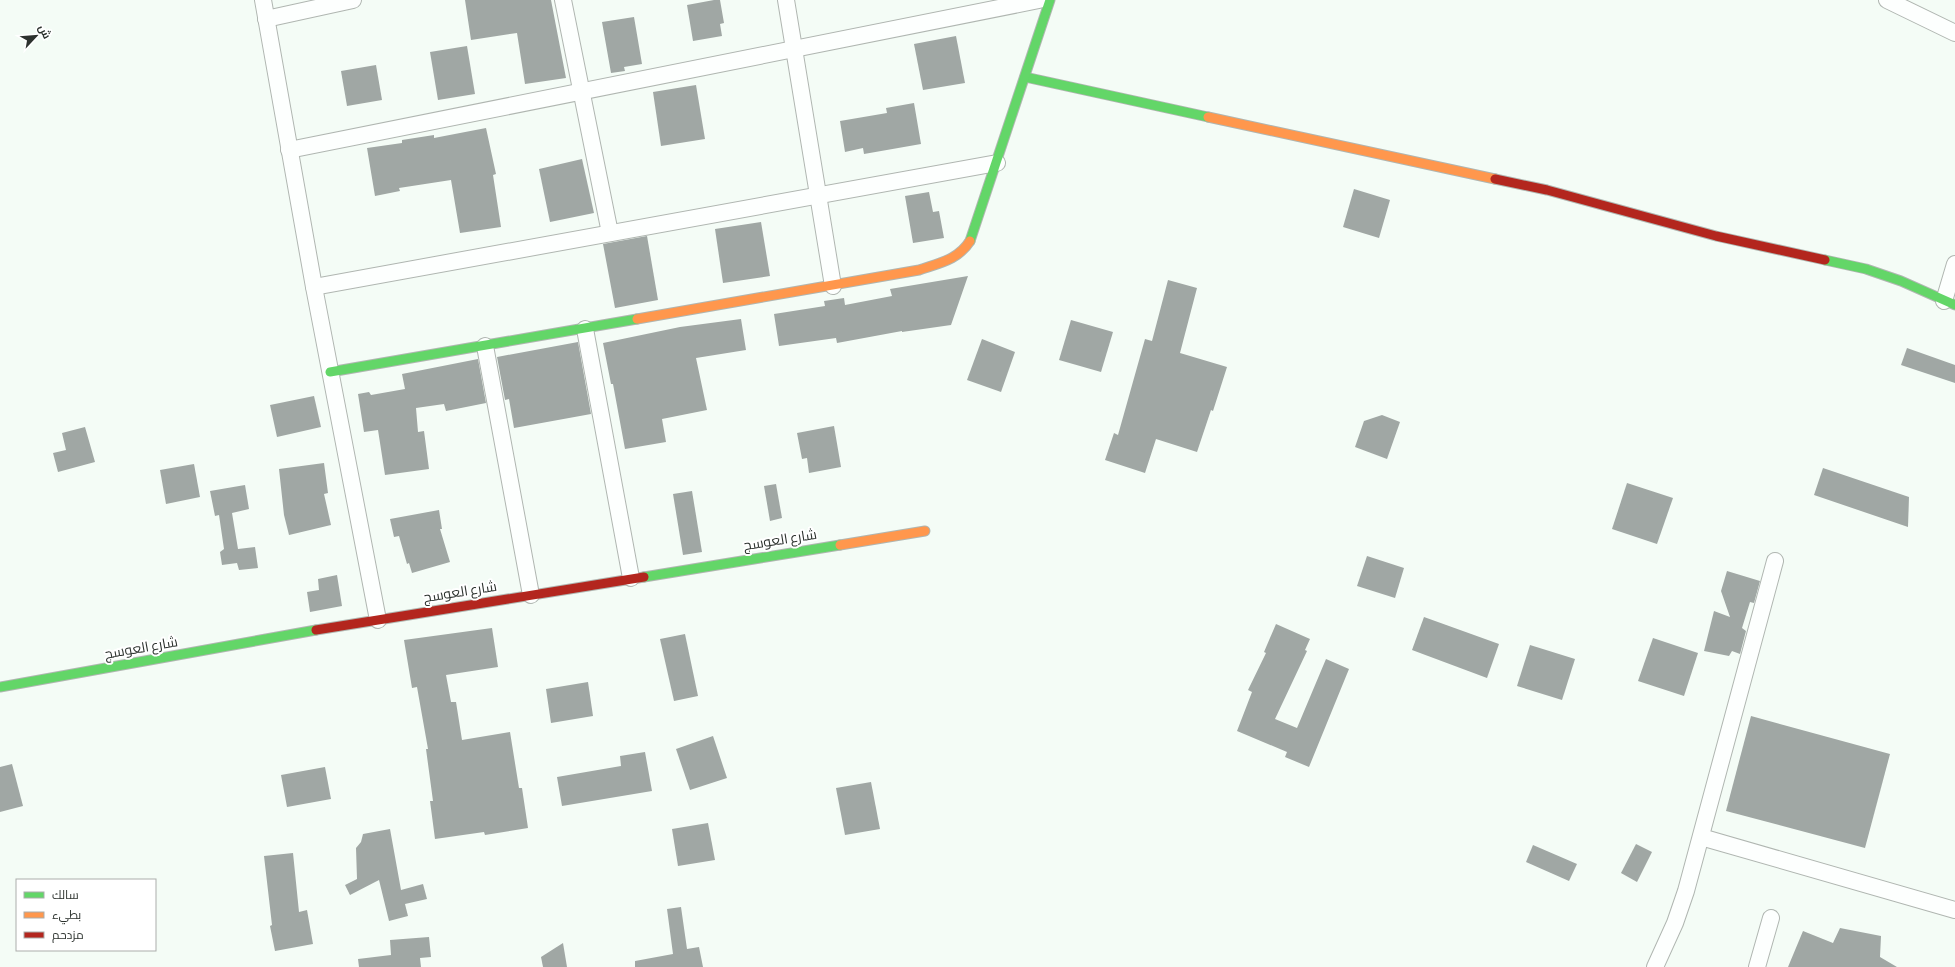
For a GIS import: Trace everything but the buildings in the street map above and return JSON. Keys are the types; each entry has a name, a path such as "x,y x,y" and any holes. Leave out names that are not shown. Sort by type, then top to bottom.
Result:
{"street":[{"path":"263,0 314,287 378,620"},
{"path":"266,19 353,0"},
{"path":"563,0 610,233"},
{"path":"786,0 833,286"},
{"path":"289,150 1039,0"},
{"path":"330,372 833,286 925,269 952,259 964,251 972,239 1050,0"},
{"path":"1887,0 1955,33"},
{"path":"1025,77 1547,190 1716,236 1866,270 1900,281 1950,302 1955,264"},
{"path":"314,287 996,163"},
{"path":"585,329 631,578"},
{"path":"485,346 531,595"},
{"name":"شارع العوسج","path":"0,687 378,620 925,531"},
{"path":"1655,967 1675,923 1701,837 1775,561"},
{"path":"1701,837 1955,910"},
{"path":"1758,967 1771,918"}],"traffic: fast":[{"path":"970,241 1050,0"},
{"path":"1025,77 1208,117"},
{"path":"1825,260 1866,269 1901,281 1955,305"},
{"path":"330,372 637,319"},
{"path":"644,577 840,545"},
{"path":"0,687 316,630"}],"traffic: slow":[{"path":"1208,117 1495,179"},
{"path":"637,319 919,270 954,257 960,253 970,241"},
{"path":"840,545 925,531"}],"traffic: jam":[{"path":"1495,179 1547,190 1716,236 1825,260"},
{"path":"316,630 644,577"}]}
